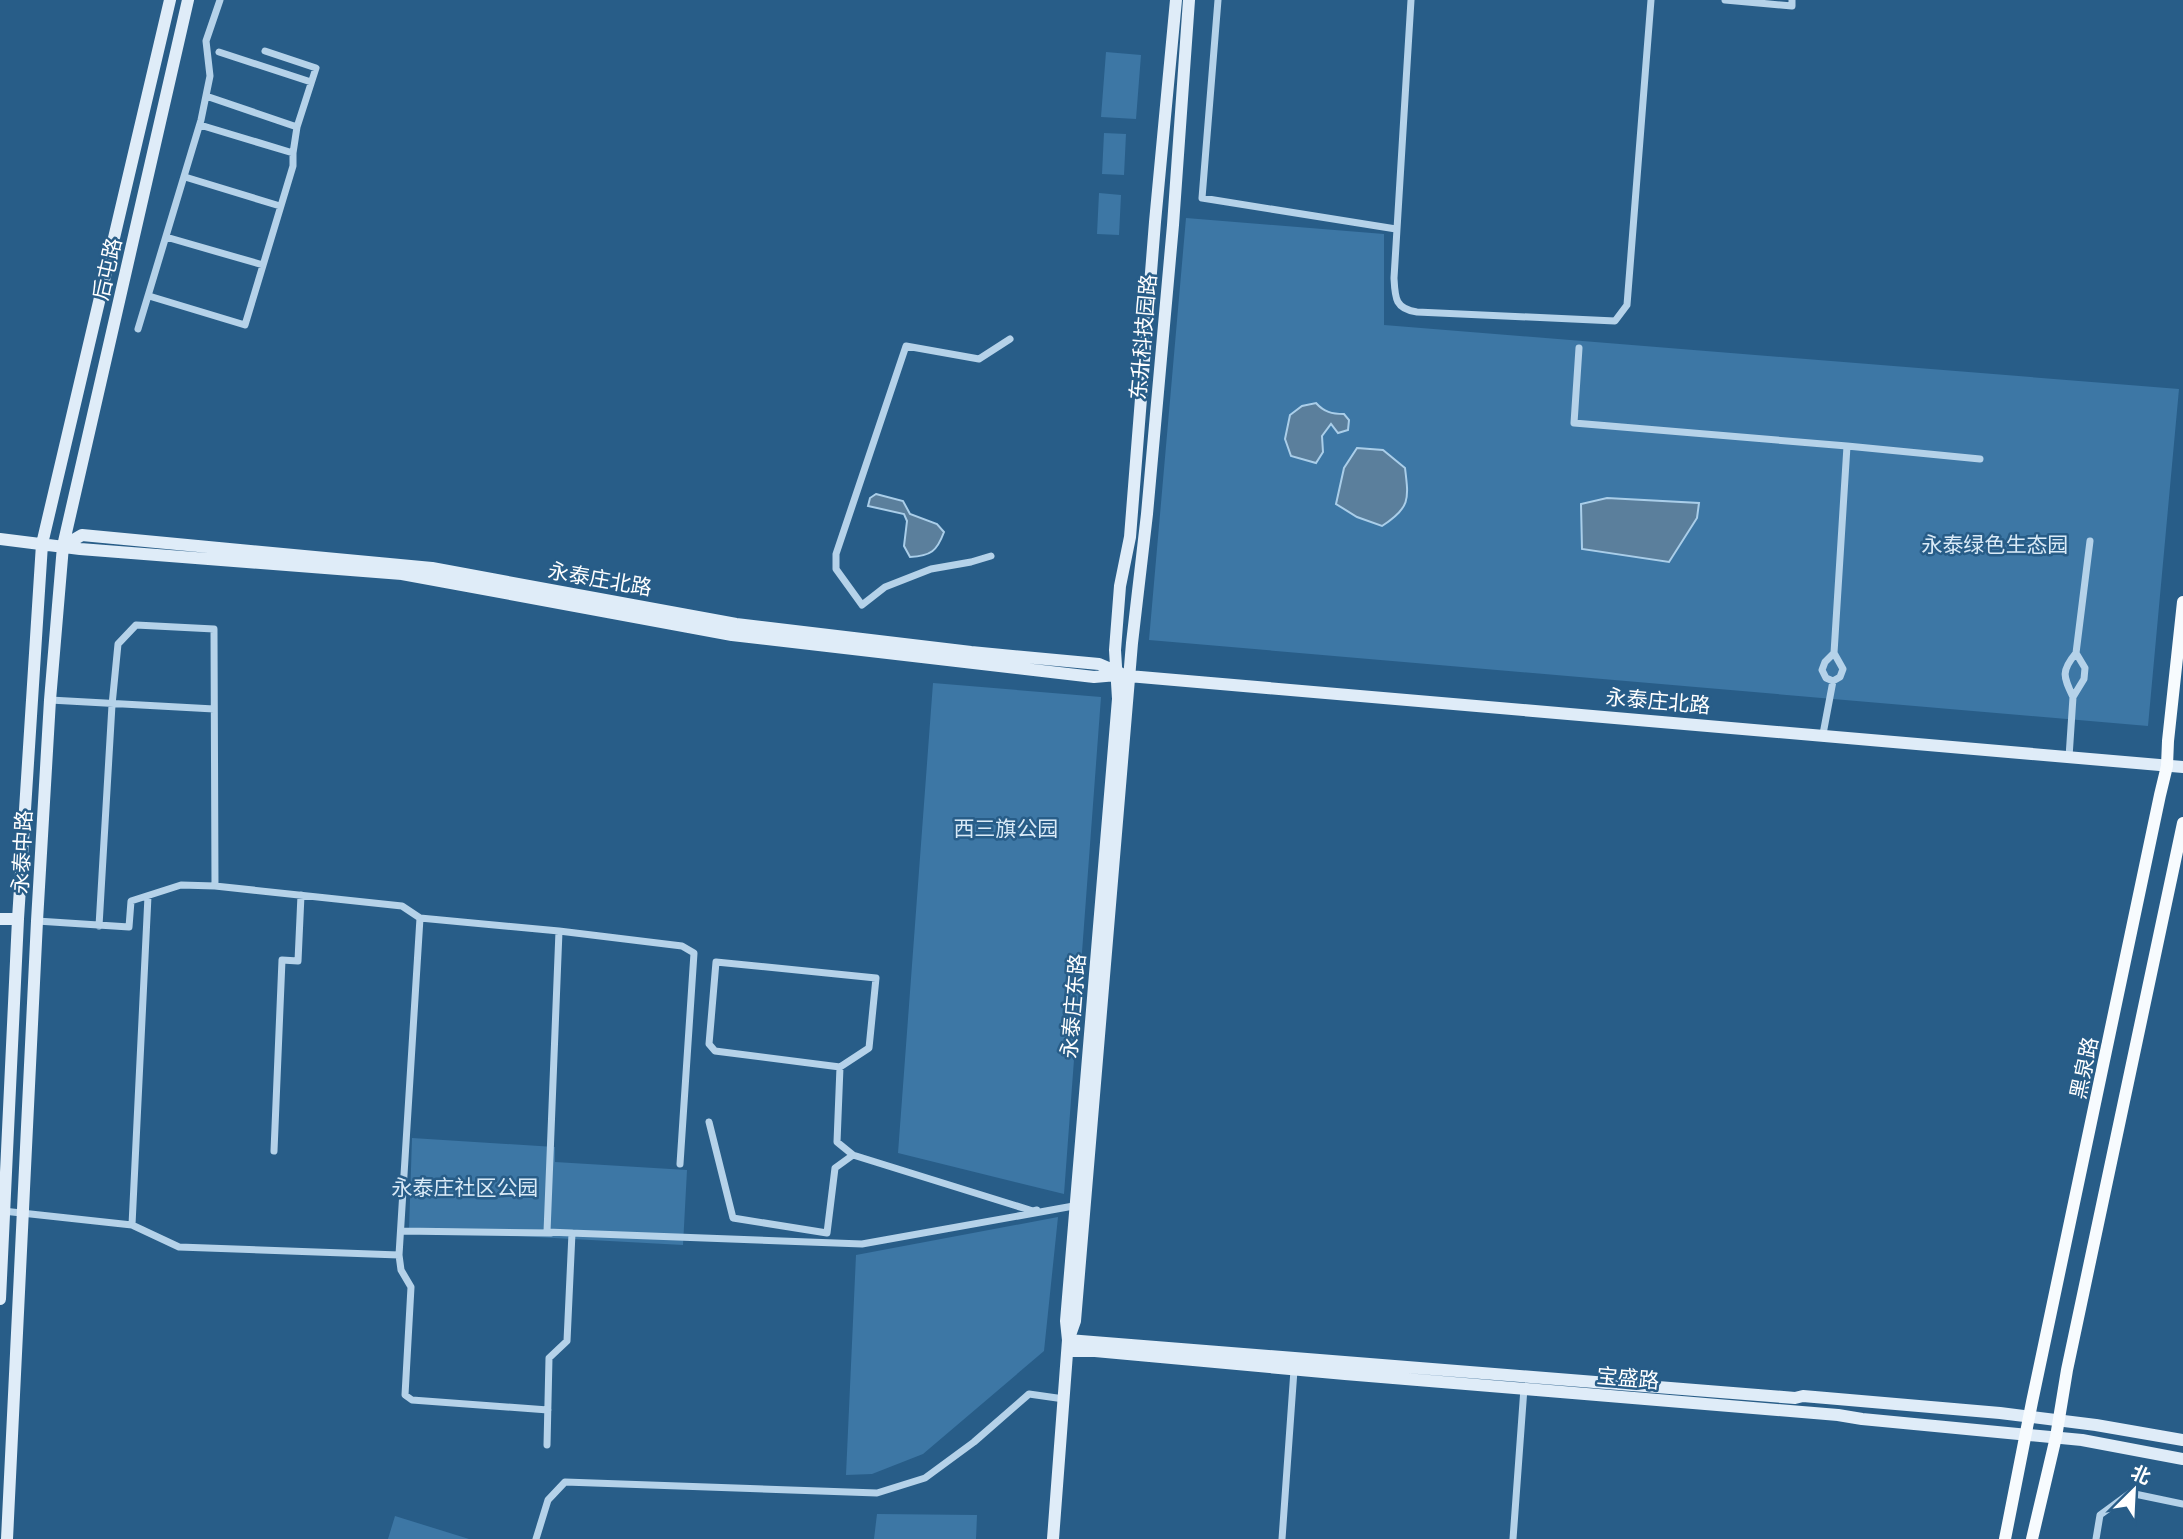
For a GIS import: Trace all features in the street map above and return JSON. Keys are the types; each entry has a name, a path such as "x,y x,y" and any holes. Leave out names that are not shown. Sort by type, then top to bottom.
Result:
{"main road":[{"name":"黑泉路","path":"2005,1539 2167,766 2183,602"},
{"path":"2032,1539 2060,1420 2067,1370 2183,822"}],"street":[{"name":"后屯路","path":"42,544 170,0"},
{"name":"后屯路","path":"63,546 188,0"},
{"path":"138,329 200,125 210,76 206,41 220,0"},
{"name":"东升科技园路","path":"1121,675 1115,650 1120,586 1130,537 1176,0"},
{"name":"东升科技园路","path":"1121,675 1172,225 1189,0"},
{"path":"1218,0 1202,198 1396,229"},
{"path":"1411,0 1396,229 1394,293 1398,303 1406,310 1615,321 1627,305 1651,0"},
{"path":"1725,0 1792,5 1792,0"},
{"path":"149,296 245,325 293,166 297,127 316,68 265,51"},
{"path":"219,52 311,82"},
{"path":"206,96 297,127"},
{"path":"200,125 293,153"},
{"path":"185,177 280,206"},
{"path":"166,237 263,265"},
{"path":"991,556 930,569 885,587 862,605 836,569 836,554 906,346 979,359 1010,339"},
{"path":"1579,348 1574,423 1980,459"},
{"path":"1834,653 1822,670 1826,678 1833,681 1838,680 1842,673 1842,665 1834,653 1847,446"},
{"name":"永泰庄北路","path":"0,539 80,549 402,574 732,635 1094,677 1121,675 2183,767"},
{"path":"2069,757 2073,697 2084,679 2085,668 2077,653 2090,541"},
{"name":"永泰中路","path":"0,1299 2,1211 18,919 42,544"},
{"name":"永泰中路","path":"7,1539 37,921 50,700 63,546"},
{"path":"99,926 118,644 136,625 214,629 215,887"},
{"path":"2073,697 2064,678 2066,665 2077,653"},
{"name":"永泰庄东路","path":"1053,1539 1068,1346 1066,1321 1121,675"},
{"path":"1823,734 1833,681"},
{"path":"50,700 214,709"},
{"path":"37,921 129,927 131,901 181,885 402,906 420,918 682,946 694,953 680,1164"},
{"path":"274,1151 282,960 298,961 301,895"},
{"path":"132,1225 148,896"},
{"path":"420,918 399,1255 401,1270 411,1287 405,1395 412,1400 548,1410"},
{"path":"0,919 18,919"},
{"path":"559,932 547,1232 862,1244 1080,1205 1033,1211 853,1155 837,1142 840,1067"},
{"path":"716,962 876,978 870,1048 840,1067 715,1051 709,1044 716,962"},
{"path":"709,1122 733,1219 827,1233 835,1168 853,1155"},
{"path":"2,1211 132,1225 179,1247 399,1255"},
{"path":"401,1231 572,1233"},
{"path":"547,1445 549,1358 567,1341 572,1233"},
{"name":"宝盛路","path":"1068,1346 1095,1351 1294,1370 1838,1415 2056,1437 2183,1459"},
{"name":"宝盛路","path":"1068,1346 1795,1398 1803,1396 2000,1413 2183,1440"},
{"path":"1282,1539 1294,1370"},
{"path":"1513,1539 1524,1388"},
{"path":"536,1539 548,1500 565,1482 877,1493 926,1478 974,1442 1029,1394 1064,1399"},
{"path":"2096,1539 2100,1515 2130,1493 2183,1504"}],"green space":[{"path":"1106,52 1141,55 1136,119 1101,117"},
{"path":"1104,133 1126,134 1124,175 1102,174"},
{"path":"1099,193 1121,195 1119,235 1097,234"},
{"name":"永泰绿色生态园","path":"1186,218 1384,234 1384,325 2179,389 2148,726 1149,640"},
{"name":"西三旗公园","path":"933,683 1101,697 1064,1194 898,1153"},
{"name":"永泰庄社区公园","path":"412,1138 555,1147 555,1162 687,1170 683,1245 409,1230"},
{"path":"1058,1217 1044,1351 923,1454 872,1474 846,1475 856,1255"},
{"path":"877,1514 977,1515 976,1539 874,1539"},
{"path":"395,1516 469,1539 388,1539"}],"shaded area":[{"path":"1316,403 1328,412 1344,414 1349,420 1348,430 1338,433 1331,424 1322,436 1323,452 1316,463 1291,456 1285,439 1290,415 1302,406"},
{"path":"1357,448 1383,450 1405,468 1406,502 1398,514 1382,526 1357,517 1336,504 1344,468"},
{"path":"876,494 903,501 910,514 937,524 944,532 936,548 928,554 910,557 904,546 907,521 904,514 868,506 870,498"},
{"path":"1607,498 1699,503 1697,518 1669,562 1582,549 1581,504"}]}
